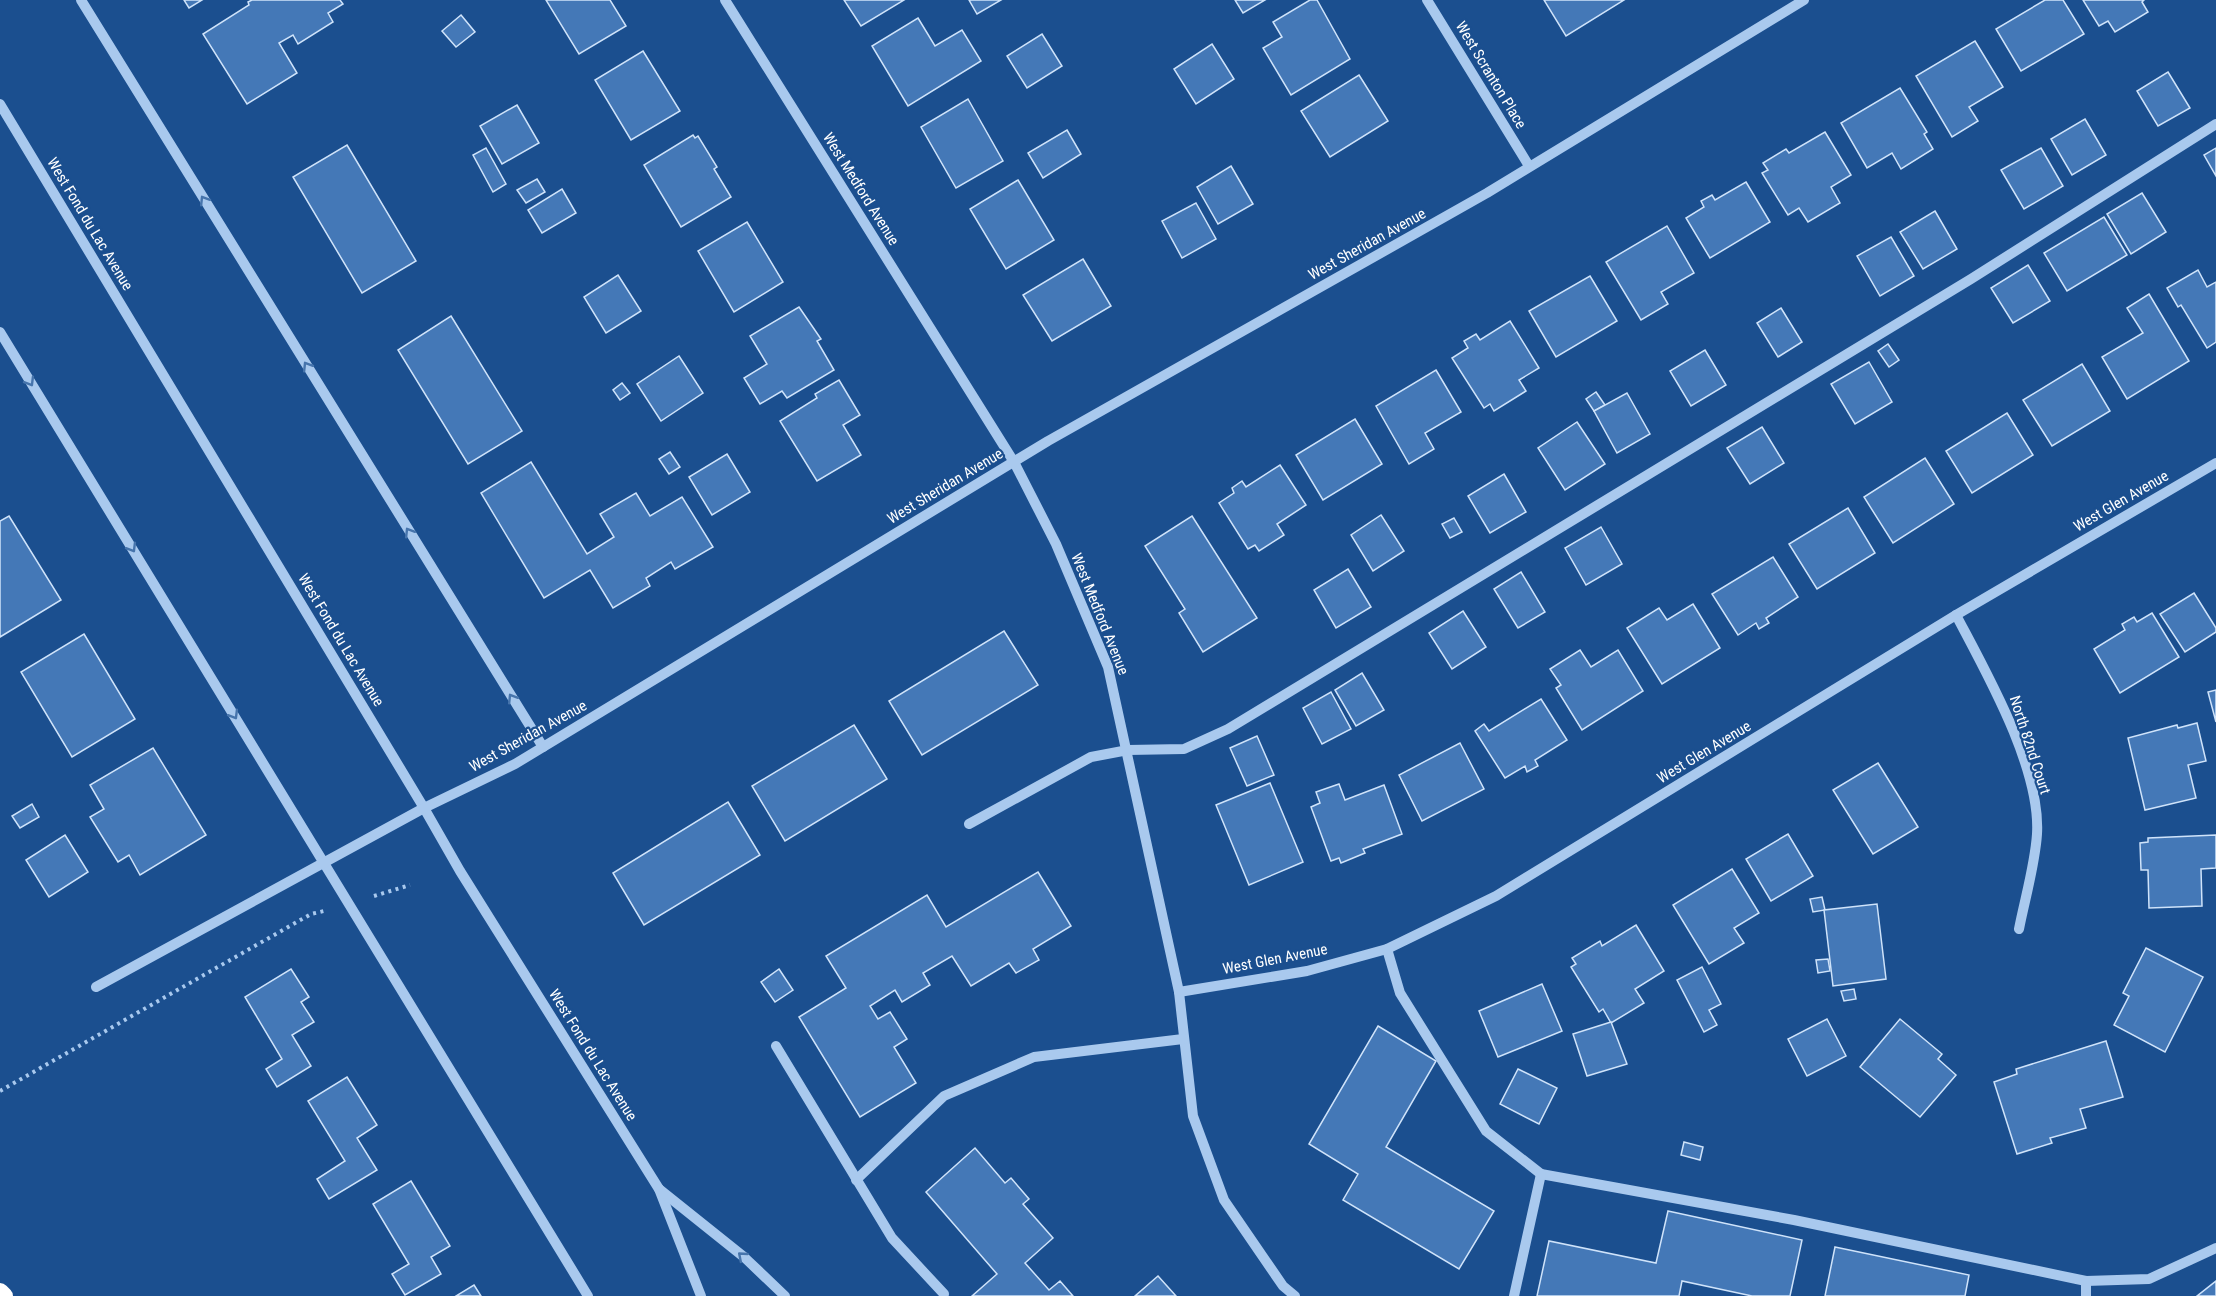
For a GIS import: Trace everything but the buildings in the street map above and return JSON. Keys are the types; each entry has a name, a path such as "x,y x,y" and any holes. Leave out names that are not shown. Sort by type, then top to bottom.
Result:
{"highway":[{"path":"0,1292 4,1296"}],"street":[{"path":"81,0 543,747"},
{"name":"West Medford Avenue","path":"725,0 1014,462 1056,544 1108,667 1128,750 1179,992 1193,1116 1224,1200 1283,1286 1295,1296"},
{"name":"West Scranton Place","path":"1427,0 1529,166"},
{"name":"West Sheridan Avenue","path":"96,987 424,807 515,764 1014,462 1487,193 1804,0"},
{"name":"West Fond du Lac Avenue","path":"0,104 424,807 459,871 659,1189 702,1296"},
{"path":"969,824 1091,757 1128,750 1184,749 1228,729 1971,279 2216,124"},
{"path":"0,332 588,1296"},
{"name":"West Glen Avenue","path":"1179,992 1307,971 1388,949 1496,896 1956,615 2216,463"},
{"name":"North 82nd Court","path":"1956,615 2004,707 2029,780 2037,832 2019,929"},
{"path":"1388,949 1400,993 1486,1131 1541,1174 1794,1220 2086,1281 2149,1279 2216,1248"},
{"path":"856,1179 944,1096 1035,1057 1184,1039"},
{"path":"776,1046 892,1238 944,1294"},
{"path":"1514,1296 1541,1174"},
{"name":"West Fond du Lac Avenue","path":"659,1189 744,1257 785,1296"},
{"path":"2086,1281 2086,1296"}],"path":[{"path":"0,1092 311,914 410,885"}]}
